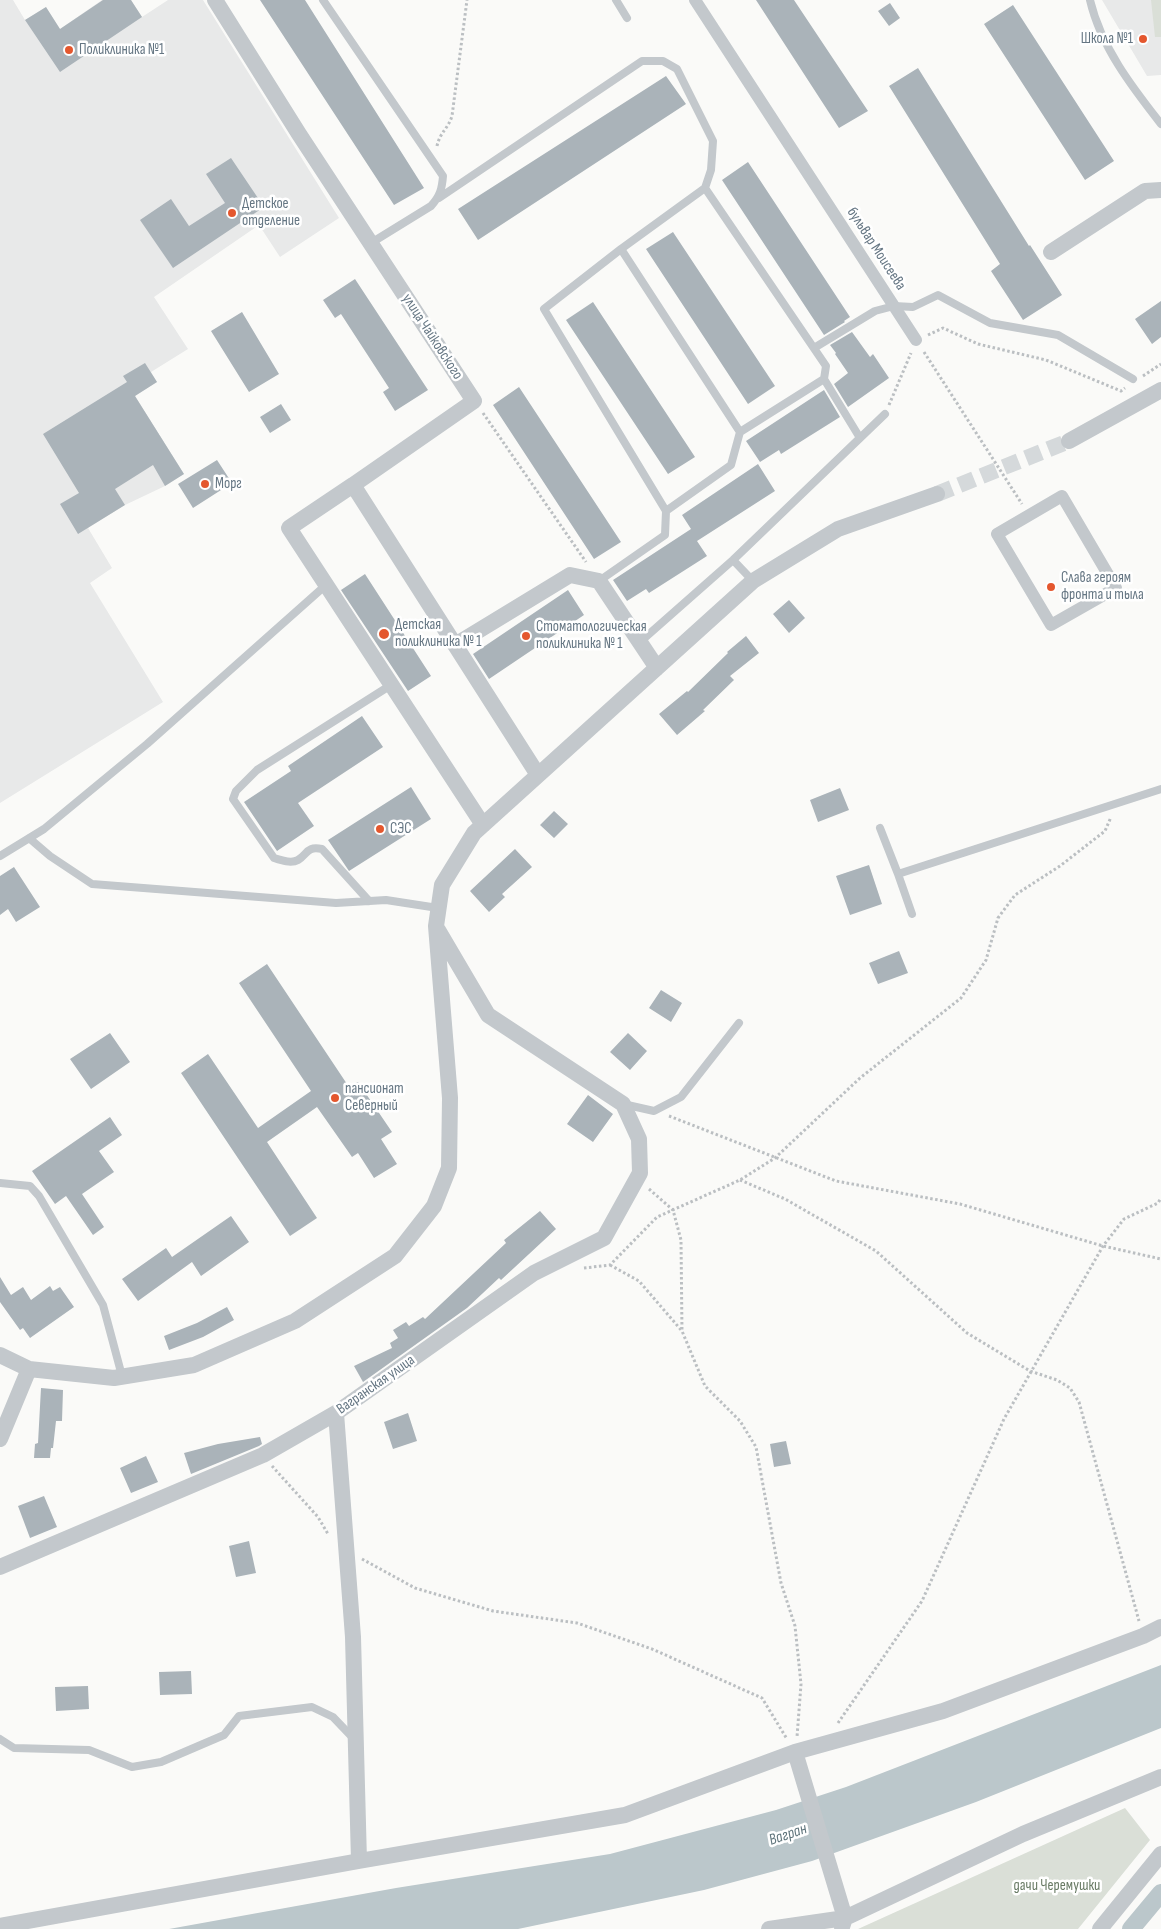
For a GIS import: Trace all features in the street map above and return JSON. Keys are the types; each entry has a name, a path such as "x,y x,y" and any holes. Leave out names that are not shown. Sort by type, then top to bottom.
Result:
{"street":[{"name":"бульвар Моисеева","path":"695,0 916,340"},
{"name":"улица Чайковского","path":"217,3 474,401"},
{"path":"1052,252 1145,190 1161,190"},
{"path":"1069,441 1161,390"},
{"path":"474,401 289,528 482,825"},
{"path":"353,485 538,775"},
{"path":"0,1355 29,1369 114,1378 194,1365 295,1321 395,1256 434,1206 449,1168 450,1098 436,926 442,885 474,832 753,581 838,529 937,494"},
{"path":"1062,496 1116,588 1052,626 997,534 1029,515 1062,496"},
{"path":"455,645 570,575 599,581 657,668"},
{"path":"436,926 488,1015 623,1104 639,1138 640,1173"},
{"name":"Вагранская улица","path":"0,1567 263,1455 336,1413 534,1274 604,1238 640,1173"},
{"path":"0,1439 29,1369"},
{"path":"336,1413 353,1637 359,1861"},
{"path":"0,1926 625,1815 795,1752 943,1711 1144,1636 1161,1627"},
{"path":"795,1752 843,1919"},
{"path":"769,1929 843,1919 1023,1834 1161,1777"},
{"path":"1100,1929 1161,1854"}],"lane":[{"path":"324,0 443,176 439,198"},
{"path":"616,0 627,18"},
{"path":"1090,0 1095,21 1128,83 1161,124"},
{"path":"371,244 431,206 439,198 642,61 663,61 677,69 713,141 711,170 705,188 621,249 544,309 666,511 665,535 599,581"},
{"path":"705,188 826,366 824,379 860,438"},
{"path":"621,249 740,432"},
{"path":"814,348 876,311 894,306 913,307 938,295 990,323 1058,335 1133,381"},
{"path":"666,511 731,466 740,432 824,379"},
{"path":"640,642 733,560 885,414"},
{"path":"733,560 753,581"},
{"path":"0,856 44,829 147,744 326,585"},
{"path":"369,901 322,849 315,848 306,851 297,860 289,862 274,858 233,799 236,791 257,770 391,685"},
{"path":"898,874 1161,789"},
{"path":"880,828 912,914"},
{"path":"29,838 50,856 92,884 336,903 386,900 438,908"},
{"path":"623,1104 654,1111 681,1096 739,1023"},
{"path":"0,1183 30,1186 39,1196 103,1305 122,1376"},
{"path":"0,1739 14,1748 89,1750 132,1767 161,1762 224,1736 239,1716 312,1707 333,1717 355,1740"}],"path":[{"path":"434,163 440,135 450,123 452,116 467,0"},
{"path":"885,414 916,340 943,328 978,344 1046,360 1121,390 1161,364"},
{"path":"916,340 1029,515"},
{"path":"474,401 599,581"},
{"path":"610,1265 657,1217 740,1180 775,1158 860,1078 961,998 986,960 998,918 1015,895 1060,866 1105,831 1118,803"},
{"path":"654,1111 836,1181 960,1204 1103,1246 1161,1259"},
{"path":"640,1173 650,1192 673,1210 681,1240 682,1331"},
{"path":"740,1180 785,1199 876,1251 967,1334 1030,1371 1057,1380 1070,1388 1079,1402 1144,1636"},
{"path":"824,1744 922,1601 1004,1419 1103,1246 1124,1218 1158,1203 1161,1198"},
{"path":"582,1268 610,1265 639,1281 682,1331 704,1386 740,1420 756,1447 781,1583 795,1626 801,1684 795,1752"},
{"path":"263,1455 318,1517 336,1547 346,1550 415,1588 493,1611 577,1623 652,1649 762,1698 795,1752"}],"shaded area":[{"path":"0,0 13,0 25,20 46,7 60,29 102,0 131,0 142,17 168,0 203,0 339,218 280,257 259,225 154,297 188,349 151,372 157,382 135,396 184,474 165,486 125,505 88,528 112,568 90,583 163,702 0,803"},
{"name":"Школа №1","path":"1102,0 1161,0 1161,75 1147,76"}],"green space":[{"path":"1151,0 1161,0 1161,37 1155,37"},
{"name":"дачи Черемушки","path":"1125,1808 1150,1840 1078,1929 858,1929"}],"water":[{"name":"Вагран","path":"1161,1665 1161,1728 976,1802 812,1861 704,1890 518,1929 169,1929 396,1888 610,1854 776,1810 846,1787"}],"building":[{"name":"Поликлиника №1","path":"103,0 131,0 142,17 60,72 25,20 46,7 60,29"},
{"path":"260,0 305,0 424,188 394,205"},
{"path":"756,0 794,0 868,111 839,128"},
{"path":"890,3 900,18 889,26 878,11"},
{"path":"1013,5 1114,161 1085,180 984,24"},
{"path":"918,68 1029,246 1062,295 1023,320 991,271 1000,264 889,86"},
{"path":"666,76 686,104 478,240 458,209"},
{"name":"Детское отделение","path":"231,158 264,207 173,268 140,220 171,199 189,226 225,203 206,174"},
{"path":"748,162 850,317 824,335 722,180"},
{"path":"673,232 775,386 748,404 646,249"},
{"path":"355,279 428,390 395,411 383,392 389,388 341,314 335,318 323,300"},
{"path":"1161,301 1161,337 1152,344 1135,319"},
{"path":"593,302 695,457 668,474 566,320"},
{"path":"242,312 279,374 249,392 211,331"},
{"path":"852,332 870,357 873,354 889,378 848,407 834,384 848,373 830,345"},
{"path":"145,363 157,382 135,396 184,474 165,486 153,465 115,489 125,505 78,534 60,504 79,493 43,434 127,382 123,376"},
{"path":"519,387 621,542 594,559 493,405"},
{"path":"824,390 840,417 781,454 779,450 760,462 746,441"},
{"path":"281,404 291,420 270,433 260,417"},
{"name":"Морг","path":"217,460 232,483 193,508 178,484"},
{"path":"758,464 775,491 697,541 707,556 649,593 646,589 627,601 613,580 691,529 682,515"},
{"name":"Детская поликлиника № 1","path":"365,574 431,676 408,691 341,590"},
{"name":"Стоматологическая поликлиника № 1","path":"568,590 584,615 489,679 473,654"},
{"path":"789,600 805,618 789,633 773,614"},
{"path":"746,636 759,653 730,676 734,680 703,710 705,711 677,735 659,714 688,692 727,652"},
{"path":"362,716 383,747 298,803 314,826 277,851 244,802 291,771 288,766"},
{"name":"СЭС","path":"411,787 431,819 349,871 328,840"},
{"path":"840,788 849,810 818,822 810,800"},
{"path":"554,811 568,824 554,838 540,825"},
{"path":"515,849 532,867 502,894 505,897 489,912 470,891"},
{"path":"869,865 882,904 850,915 836,876"},
{"path":"14,867 40,907 16,922 8,909 0,915 0,876"},
{"path":"899,951 908,973 878,984 869,963"},
{"name":"пансионат Северный","path":"267,964 349,1087 358,1082 392,1132 381,1139 397,1164 374,1178 358,1153 352,1157 317,1107 267,1142 317,1218 290,1236 181,1073 208,1054 258,1128 311,1091 239,983"},
{"path":"661,990 682,1003 671,1022 649,1008"},
{"path":"110,1033 130,1062 91,1089 70,1059"},
{"path":"628,1033 647,1051 630,1070 610,1052"},
{"path":"588,1095 613,1114 593,1142 567,1124"},
{"path":"110,1117 122,1135 99,1151 114,1172 82,1194 104,1227 93,1235 66,1196 55,1204 32,1171"},
{"path":"540,1211 556,1229 501,1280 499,1278 467,1308 363,1382 354,1366 392,1348 390,1343 398,1338 393,1330 406,1322 409,1326 423,1317 425,1319 506,1243 504,1240"},
{"path":"231,1216 249,1242 201,1276 192,1262 138,1301 122,1279 166,1248 172,1257"},
{"path":"0,1277 11,1295 23,1287 31,1300 50,1286 53,1291 60,1287 74,1307 30,1338 23,1328 20,1330 0,1302"},
{"path":"227,1307 234,1320 203,1337 169,1350 164,1336 197,1323"},
{"path":"41,1388 63,1390 62,1421 56,1421 50,1458 34,1458 35,1444 38,1443"},
{"path":"408,1413 417,1441 393,1449 384,1422"},
{"path":"260,1437 262,1444 259,1446 191,1474 184,1453 218,1444"},
{"path":"786,1441 791,1464 774,1467 770,1444"},
{"path":"146,1456 158,1482 131,1493 120,1468"},
{"path":"44,1496 57,1527 30,1538 18,1506"},
{"path":"249,1541 256,1573 236,1577 229,1546"},
{"path":"191,1671 192,1694 160,1695 159,1672"},
{"path":"88,1686 89,1709 56,1711 55,1687"}],"waterway":[{"path":"1131,1929 1161,1893"}],"tunnel":[{"path":"937,494 1069,441"}],"place":[{"name":"Школа №1","path":"1143,39"},
{"name":"Поликлиника №1","path":"69,50"},
{"name":"Детское отделение","path":"232,213"},
{"name":"Морг","path":"205,484"},
{"name":"Слава героям фронта и тыла","path":"1051,587"},
{"name":"Детская поликлиника № 1","path":"384,634"},
{"name":"Стоматологическая поликлиника № 1","path":"526,636"},
{"name":"СЭС","path":"380,829"},
{"name":"пансионат Северный","path":"335,1098"}]}
